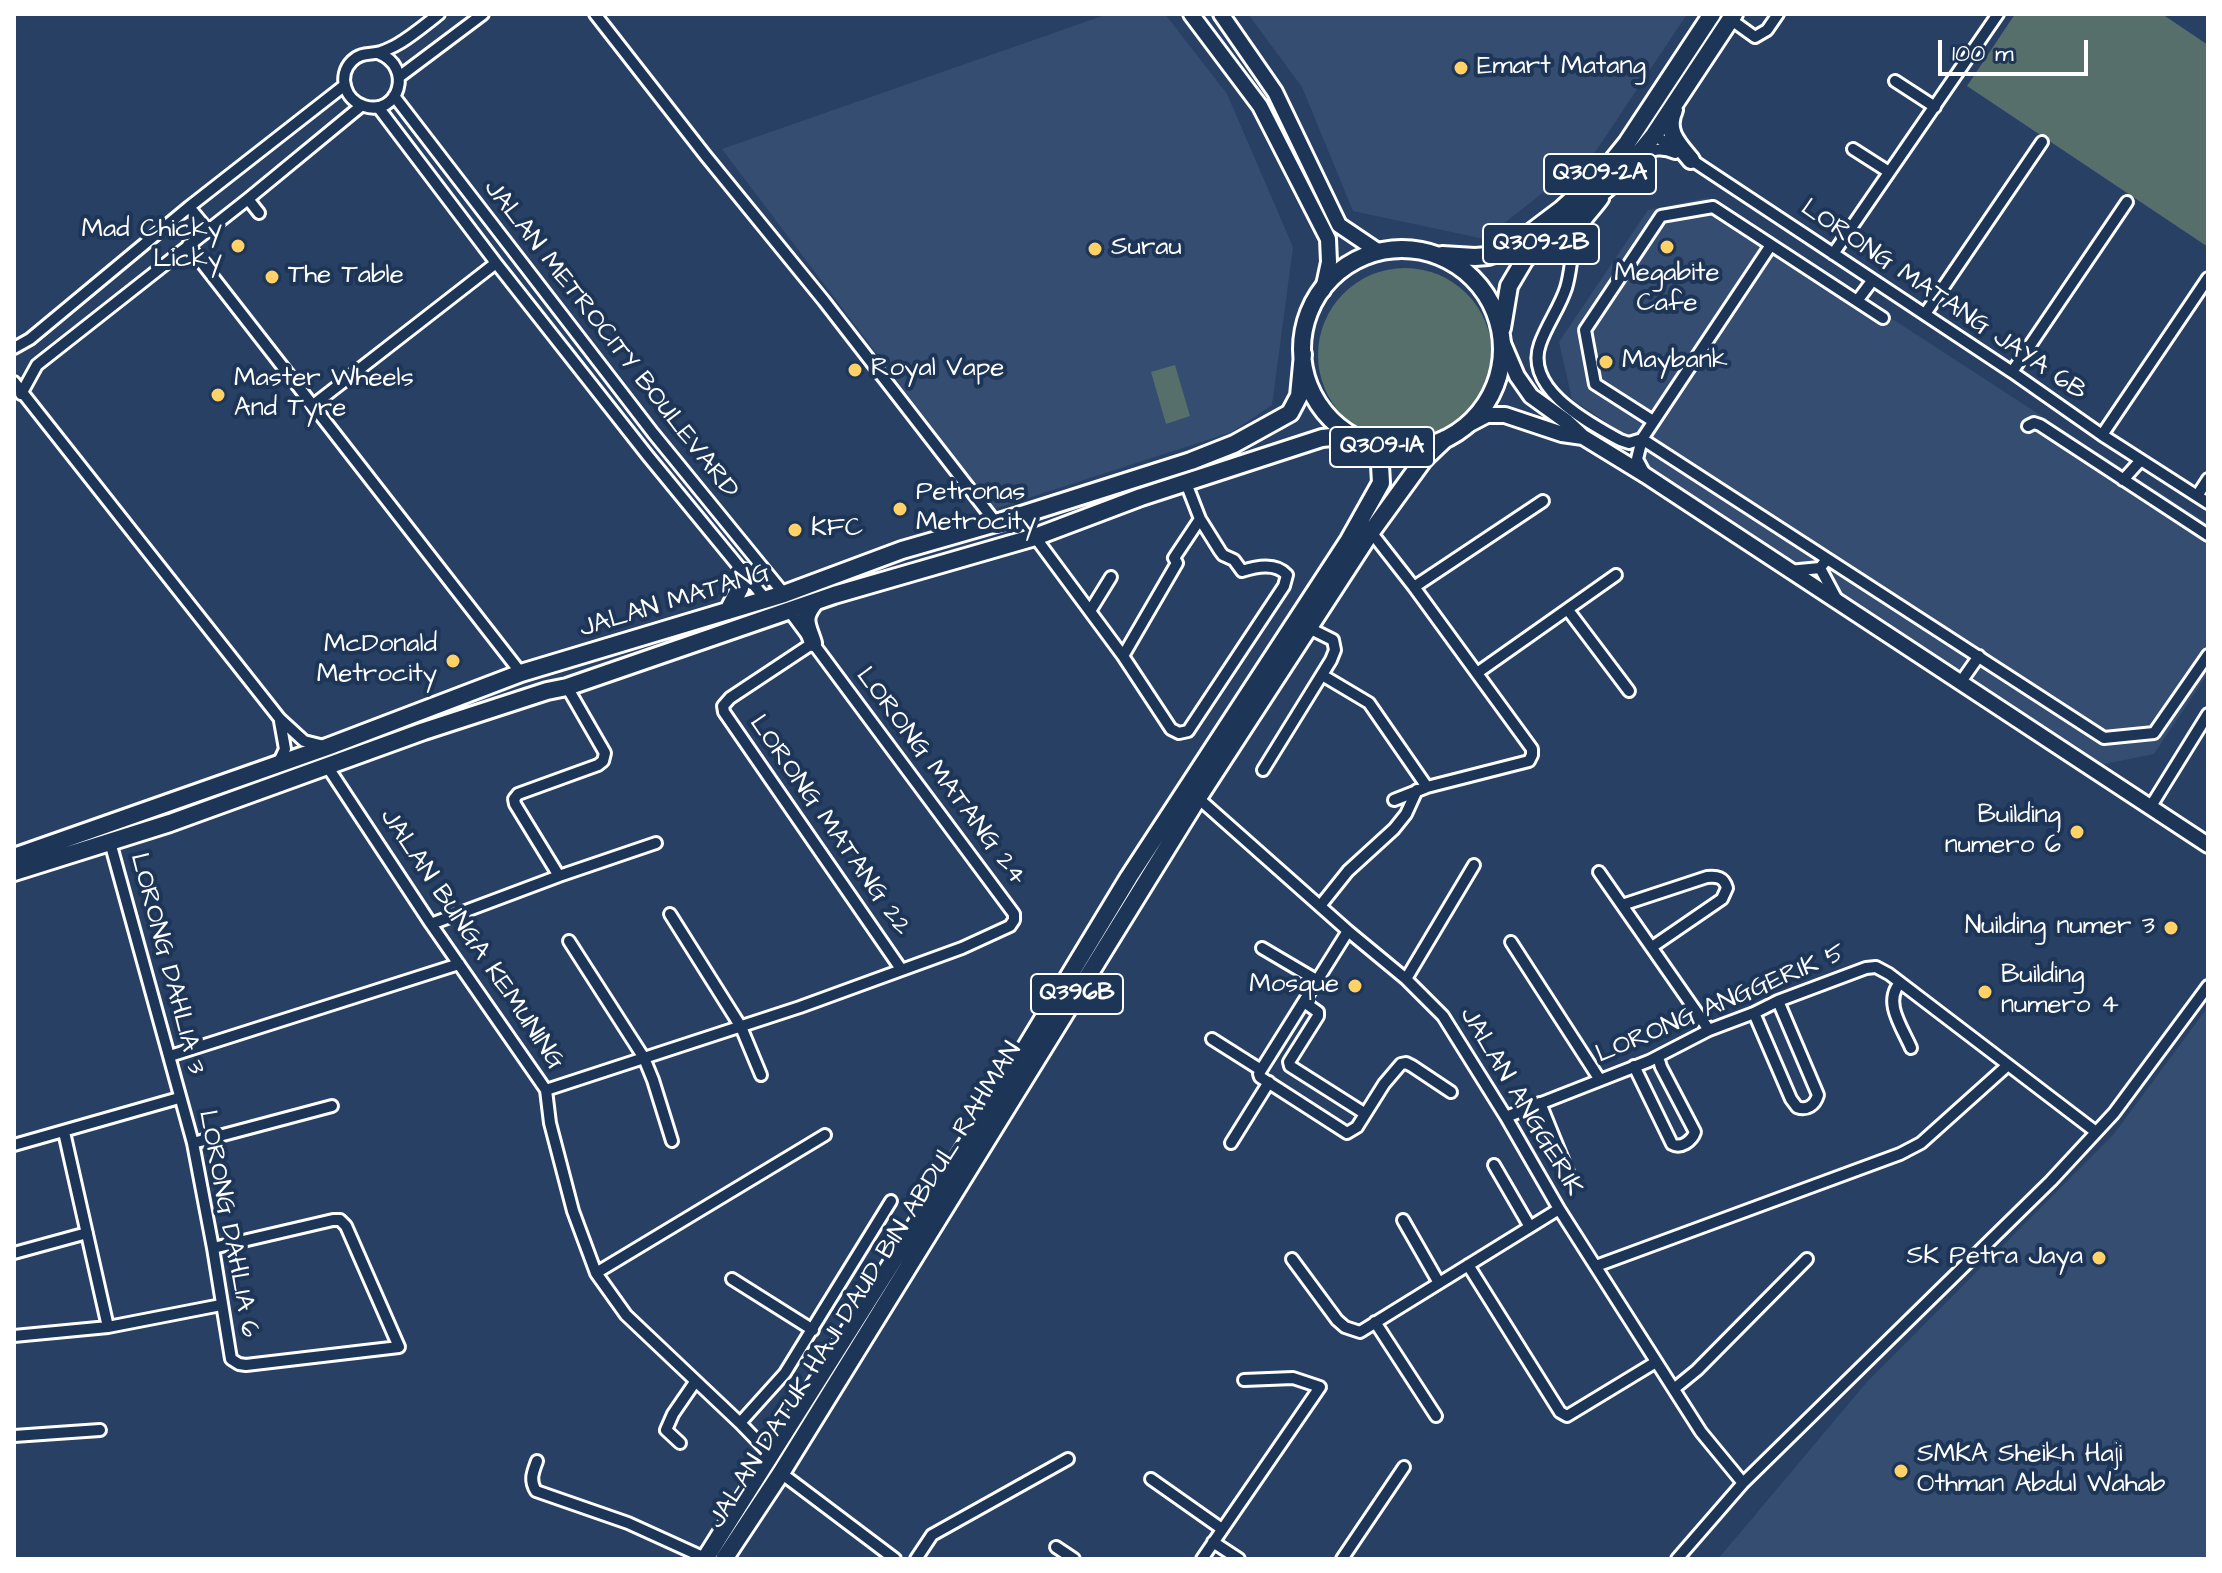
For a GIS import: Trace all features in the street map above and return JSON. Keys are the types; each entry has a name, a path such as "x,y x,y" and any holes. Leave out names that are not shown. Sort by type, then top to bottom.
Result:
{"main road":[{"name":"Q309-2A","path":"1433,254 1475,257 1509,249 1562,209 1606,169 1627,143 1712,14"},
{"name":"Q309-2B","path":"1501,337 1509,286 1525,259 1624,172 1654,135 1732,17"},
{"path":"1685,87 1670,118 1670,127 1673,137 1691,160"},
{"path":"1562,209 1589,194 1610,175 1641,138 1654,135"},
{"name":"Q309-1A","path":"1400,249 1433,254 1460,267 1481,288 1496,314 1501,337 1501,365 1494,388 1482,409 1466,426 1425,447 1405,449 1374,445 1351,435 1326,414 1306,376 1303,354 1307,320 1323,290 1347,266 1379,252 1400,249"},
{"name":"JALAN MATANG","path":"14,857 327,747 521,673 784,594 902,550 1131,482 1191,461 1234,444 1290,413 1299,396 1303,354"},
{"name":"JALAN MATANG","path":"14,872 206,811 424,731 567,687 815,602 1035,537 1141,497 1322,438 1351,435"},
{"name":"JALAN DATUK HAJI DAUD BIN ABDUL RAHMAN","path":"724,1559 781,1473 1198,798 1371,532 1424,459 1445,439"},
{"name":"JALAN DATUK HAJI DAUD BIN ABDUL RAHMAN","path":"705,1558 977,1128 1129,877 1349,540 1381,483 1374,445"},
{"path":"728,611 740,588 743,572"},
{"path":"813,643 805,620 815,602"}],"street":[{"path":"378,53 399,44 439,14"},
{"path":"399,77 483,14"},
{"path":"595,14 996,523"},
{"path":"1191,14 1260,106 1328,239 1329,262 1323,290"},
{"path":"1221,14 1275,92 1339,225 1379,252"},
{"path":"1732,17 1755,37 1767,30 1778,14"},
{"path":"1833,254 1998,14"},
{"path":"369,52 378,53 392,61 399,83 394,96 387,103 369,108 361,106 348,94 344,76 352,60 369,52"},
{"path":"1895,81 1935,107"},
{"path":"14,348 30,339 189,207 345,85"},
{"name":"JALAN METROCITY BOULEVARD","path":"394,96 689,478 784,594 787,612"},
{"path":"21,394 37,365 361,106"},
{"name":"JALAN METROCITY BOULEVARD","path":"378,107 496,263 675,489 766,599 787,612"},
{"name":"LORONG MATANG JAYA 6B","path":"1654,135 2208,503"},
{"path":"1925,314 2042,142"},
{"path":"1642,439 1629,443 1620,440 1567,407 1547,386 1537,360 1540,345 1566,288 1576,236 1624,172 1649,151 1661,149 1691,160"},
{"path":"1853,149 1889,172"},
{"path":"248,199 259,213"},
{"path":"2012,372 2127,202"},
{"path":"189,207 208,230"},
{"path":"1653,421 1595,384 1585,330 1661,216 1713,207 1883,318"},
{"path":"188,245 521,673"},
{"path":"1645,475 1637,459 1642,439 1771,245"},
{"path":"312,406 496,263"},
{"path":"2102,435 2208,278"},
{"path":"1857,301 1872,281"},
{"path":"1501,337 1517,376 1531,396 1583,437 2208,845"},
{"path":"14,382 280,719 304,741 327,747"},
{"path":"1466,426 1487,415 1505,415 1562,434 1583,437"},
{"path":"2028,426 2034,423 2040,425 2208,535"},
{"path":"1642,439 1823,564 1979,656 2104,738 2154,733 2207,659"},
{"path":"2123,480 2141,460"},
{"path":"675,489 689,478"},
{"path":"2197,496 2208,479"},
{"path":"1035,537 1123,656 1171,729 1179,733 1188,731 1284,586 1287,575 1274,566 1242,571 1234,560 1223,555 1200,519 1186,483"},
{"path":"1414,587 1543,501"},
{"path":"1123,656 1177,563 1174,558 1200,519"},
{"path":"1371,532 1532,749 1529,761 1422,789 1394,800"},
{"path":"1789,571 1823,564"},
{"path":"1823,564 1838,603"},
{"path":"1477,673 1616,575"},
{"path":"1090,611 1111,577"},
{"path":"1568,610 1629,691"},
{"name":"LORONG MATANG 24","path":"787,612 1014,914 1010,926 962,948 901,969"},
{"path":"1263,770 1331,660 1335,643 1309,628"},
{"name":"LORONG MATANG 22","path":"813,643 730,698 723,706 724,712 901,969"},
{"path":"1960,683 1979,656"},
{"path":"1322,675 1369,703 1422,789"},
{"path":"559,876 514,799 518,794 603,761 605,753 567,687"},
{"path":"2151,806 2208,714"},
{"path":"278,764 285,749 280,719"},
{"name":"JALAN BUNGA KEMUNING","path":"327,766 546,1090 550,1123 573,1211 596,1273 626,1315 771,1455"},
{"path":"1320,906 1348,871 1394,829 1422,789"},
{"name":"JALAN ANGGERIK","path":"1198,798 1406,979 1443,1016 1656,1362 1701,1432 1743,1483"},
{"name":"LORONG DAHLIA 3","path":"110,842 179,1098"},
{"path":"431,924 656,843"},
{"path":"1406,979 1474,865"},
{"path":"1599,872 1709,1030"},
{"path":"1622,905 1707,877 1717,877 1725,882 1727,888 1722,899 1652,947"},
{"path":"670,914 741,1027 761,1075"},
{"path":"1348,931 1261,1070 1260,1077 1347,1133 1357,1127 1401,1064 1412,1066 1451,1092"},
{"path":"569,941 644,1058 672,1141"},
{"path":"1511,942 1600,1080"},
{"path":"1262,948 1318,981"},
{"path":"170,1056 459,964"},
{"name":"LORONG ANGGERIK 5","path":"1506,1117 1658,1057 1709,1030 1778,1001 1876,967 2096,1132"},
{"path":"546,1090 800,1007 901,969"},
{"path":"1900,983 1893,991 1891,1002 1911,1048"},
{"path":"1677,1559 1743,1483 2051,1181 2136,1084 2208,986"},
{"path":"1754,1013 1789,1095 1797,1107 1807,1108 1815,1103 1818,1095 1778,1001"},
{"path":"1304,1002 1318,1012 1318,1016 1289,1062 1290,1066 1364,1113"},
{"path":"1212,1039 1261,1070"},
{"path":"1634,1066 1672,1144 1682,1145 1693,1138 1695,1132 1658,1057"},
{"path":"1596,1266 1900,1154 1921,1143 2008,1065"},
{"path":"1231,1143 1269,1082"},
{"path":"14,1145 179,1098"},
{"name":"LORONG DAHLIA 6","path":"179,1098 193,1143 231,1359 246,1365 399,1347 346,1226 340,1220 213,1248"},
{"path":"1540,1103 1570,1177"},
{"path":"193,1143 332,1106"},
{"path":"64,1132 108,1327"},
{"path":"596,1273 825,1135"},
{"path":"1494,1165 1530,1227"},
{"path":"740,1423 785,1373 891,1201"},
{"path":"1292,1259 1337,1320 1345,1327 1360,1332 1559,1209"},
{"path":"1403,1220 1439,1283"},
{"path":"14,1253 87,1233"},
{"path":"1675,1388 1697,1370 1807,1259"},
{"path":"1468,1265 1560,1412 1567,1416 1656,1362"},
{"path":"732,1279 813,1330"},
{"path":"14,1336 108,1327 221,1305"},
{"path":"1375,1322 1436,1416"},
{"path":"1202,1559 1320,1387 1293,1378 1244,1380"},
{"path":"680,1443 666,1430 695,1382"},
{"path":"14,1436 100,1430"},
{"path":"916,1559 932,1535 1068,1459"},
{"path":"537,1461 532,1476 536,1491 628,1523 705,1558"},
{"path":"1342,1559 1404,1467"},
{"path":"781,1473 895,1559"},
{"path":"1151,1479 1222,1529"},
{"path":"1213,1542 1239,1559"},
{"path":"1056,1547 1074,1559"}],"shaded area":[{"path":"1108,14 1165,14 1227,94 1293,247 1272,405 1232,432 994,509 722,149"},
{"path":"1248,14 1687,14 1596,151 1484,239 1353,211 1302,87"},
{"path":"1706,198 2208,524 2208,673 2154,754 2095,766 1643,465 1629,438 1572,399 1559,342 1648,210"},
{"name":"SK Petra Jaya","path":"2208,1007 2208,1559 1718,1559 1867,1382 2114,1134"}],"green space":[{"path":"2015,14 2162,14 2208,45 2208,247 1967,86"},
{"path":"1405,268 1438,274 1467,293 1486,322 1492,355 1486,388 1467,417 1438,436 1405,442 1372,436 1343,417 1324,388 1318,355 1324,322 1343,293 1372,274"},
{"path":"1175,365 1190,416 1166,424 1151,372"}],"place":[{"name":"Emart Matang","path":"1461,68"},
{"name":"Mad Chicky Licky","path":"238,246"},
{"name":"Megabite Cafe","path":"1667,247"},
{"name":"Surau","path":"1095,249"},
{"name":"The Table","path":"272,277"},
{"name":"Maybank","path":"1606,362"},
{"name":"Royal Vape","path":"855,370"},
{"name":"Master Wheels And Tyre","path":"218,395"},
{"name":"Petronas Metrocity","path":"900,509"},
{"name":"KFC","path":"795,530"},
{"name":"McDonald Metrocity","path":"453,661"},
{"name":"Building numero 6","path":"2077,832"},
{"name":"Nuilding numer 3","path":"2171,928"},
{"name":"Mosque","path":"1355,986"},
{"name":"Building numero 4","path":"1985,992"},
{"name":"SK Petra Jaya","path":"2099,1258"},
{"name":"SMKA Sheikh Haji Othman Abdul Wahab","path":"1901,1471"}]}
